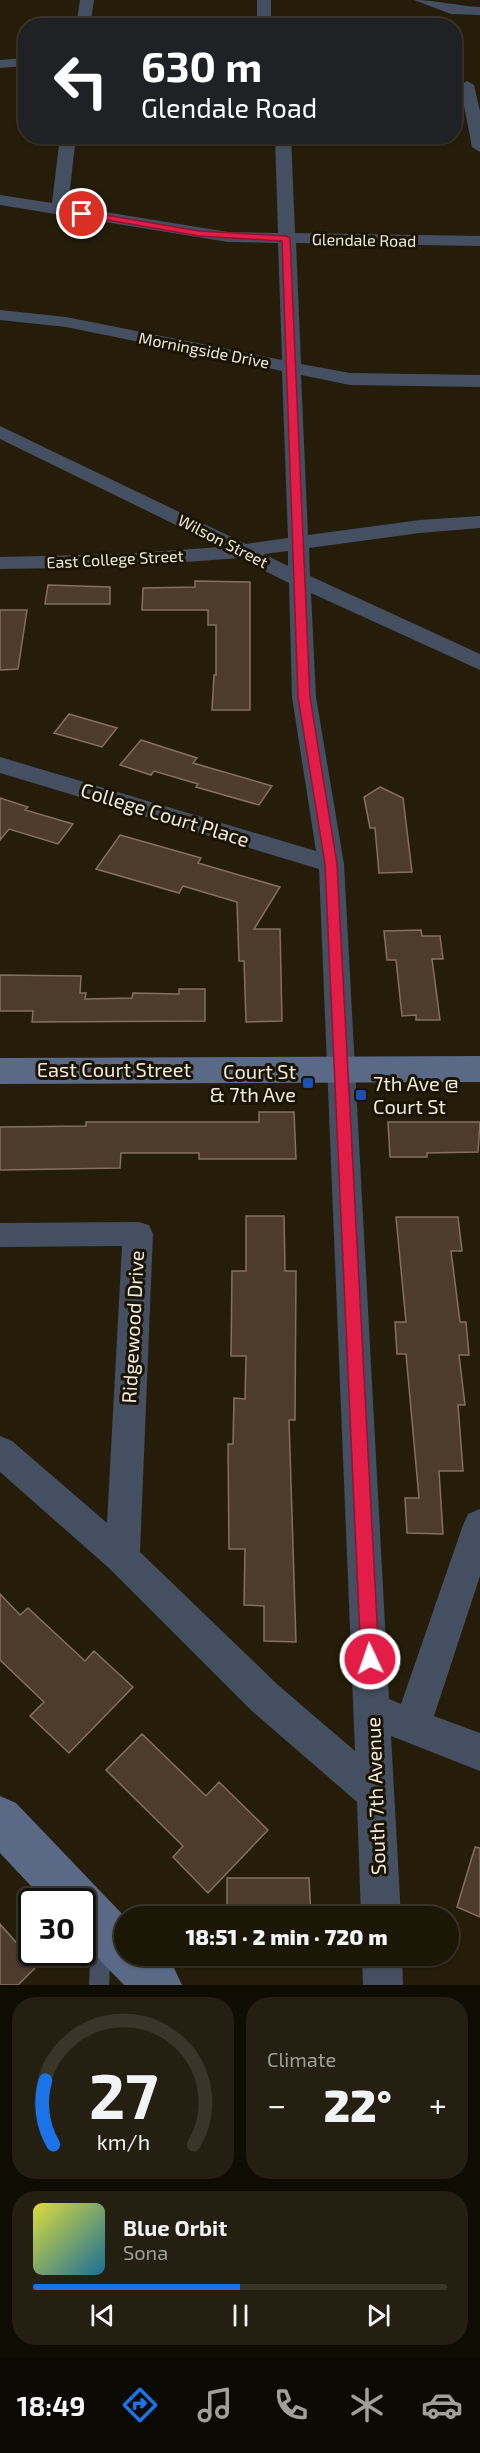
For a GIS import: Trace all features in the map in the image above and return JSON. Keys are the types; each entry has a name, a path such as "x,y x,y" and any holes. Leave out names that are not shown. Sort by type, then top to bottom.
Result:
{"street":[{"path":"84,18 87,0"},
{"path":"264,0 264,18"},
{"path":"421,0 445,9 480,11"},
{"path":"0,64 18,63"},
{"path":"467,86 480,147"},
{"path":"58,210 67,144"},
{"name":"South 7th Avenue","path":"283,144 304,697 331,864 381,1906"},
{"name":"Glendale Road","path":"0,200 199,233 286,238 480,241"},
{"name":"Morningside Drive","path":"0,315 66,322 350,379 480,381"},
{"name":"Wilson Street","path":"0,432 213,534 301,579 480,663"},
{"name":"East College Street","path":"0,563 119,561 241,550 411,527 480,522"},
{"name":"College Court Place","path":"0,765 331,864"},
{"name":"East Court Street","path":"0,1071 480,1069"},
{"name":"Ridgewood Drive","path":"0,1235 138,1234 122,1558"},
{"path":"0,1451 122,1558 265,1698 376,1794"},
{"path":"412,1726 480,1525"},
{"path":"373,1711 480,1752"},
{"path":"0,1819 157,1985"},
{"path":"382,1966 383,1985"}],"lane":[{"path":"99,1985 103,1928"}],"building":[{"path":"195,581 250,582 250,710 212,710 214,675 216,675 216,625 208,625 208,610 142,610 143,588 195,587"},
{"path":"48,585 110,587 110,604 45,604"},
{"path":"0,610 27,610 18,669 0,670"},
{"path":"69,714 117,728 102,747 54,733"},
{"path":"141,740 197,758 193,763 272,786 259,805 196,787 198,784 154,771 151,775 120,765"},
{"path":"380,787 403,798 412,872 379,873 375,828 370,828 364,797"},
{"path":"0,798 28,807 25,810 73,824 58,844 9,829 0,840"},
{"path":"120,835 201,858 198,863 280,887 254,929 280,929 282,1021 246,1022 244,961 239,961 237,902 183,886 179,893 96,869"},
{"path":"421,930 422,936 440,936 443,959 432,959 440,1020 416,1020 416,1015 402,1016 396,960 387,960 384,931"},
{"path":"0,975 81,976 80,993 86,993 85,999 132,998 133,993 179,994 179,989 205,989 205,1021 32,1022 33,1011 0,1011"},
{"path":"259,1112 294,1112 296,1159 199,1159 199,1153 121,1153 120,1168 0,1170 0,1127 86,1126 86,1122 259,1122"},
{"path":"388,1122 480,1122 478,1152 427,1153 427,1157 390,1157"},
{"path":"246,1216 284,1216 285,1271 296,1271 295,1420 289,1420 296,1642 264,1641 264,1606 244,1605 245,1549 229,1549 228,1444 233,1444 234,1398 245,1399 246,1356 231,1356 232,1271 246,1271"},
{"path":"396,1217 458,1217 462,1251 451,1251 460,1322 466,1322 469,1355 459,1355 465,1405 458,1405 463,1471 439,1471 443,1534 407,1533 405,1498 419,1498 406,1354 397,1354 395,1322 406,1322"},
{"path":"0,1594 20,1615 28,1608 85,1661 94,1651 133,1687 69,1753 30,1716 44,1702 0,1660"},
{"path":"142,1734 206,1796 219,1782 268,1830 208,1893 173,1857 183,1846 106,1770"},
{"path":"475,1847 480,1848 480,1917 457,1906"},
{"path":"227,1878 309,1878 310,1906 227,1906"},
{"path":"0,1924 18,1944 18,1966 37,1966 18,1985 0,1985"}],"place":[{"name":"Court St & 7th Ave","path":"308,1083"},
{"name":"7th Ave @ Court St","path":"361,1095"}],"route":[{"path":"82,214 228,237 286,238 293,368 304,697 307,727 331,864 370,1659"}]}
